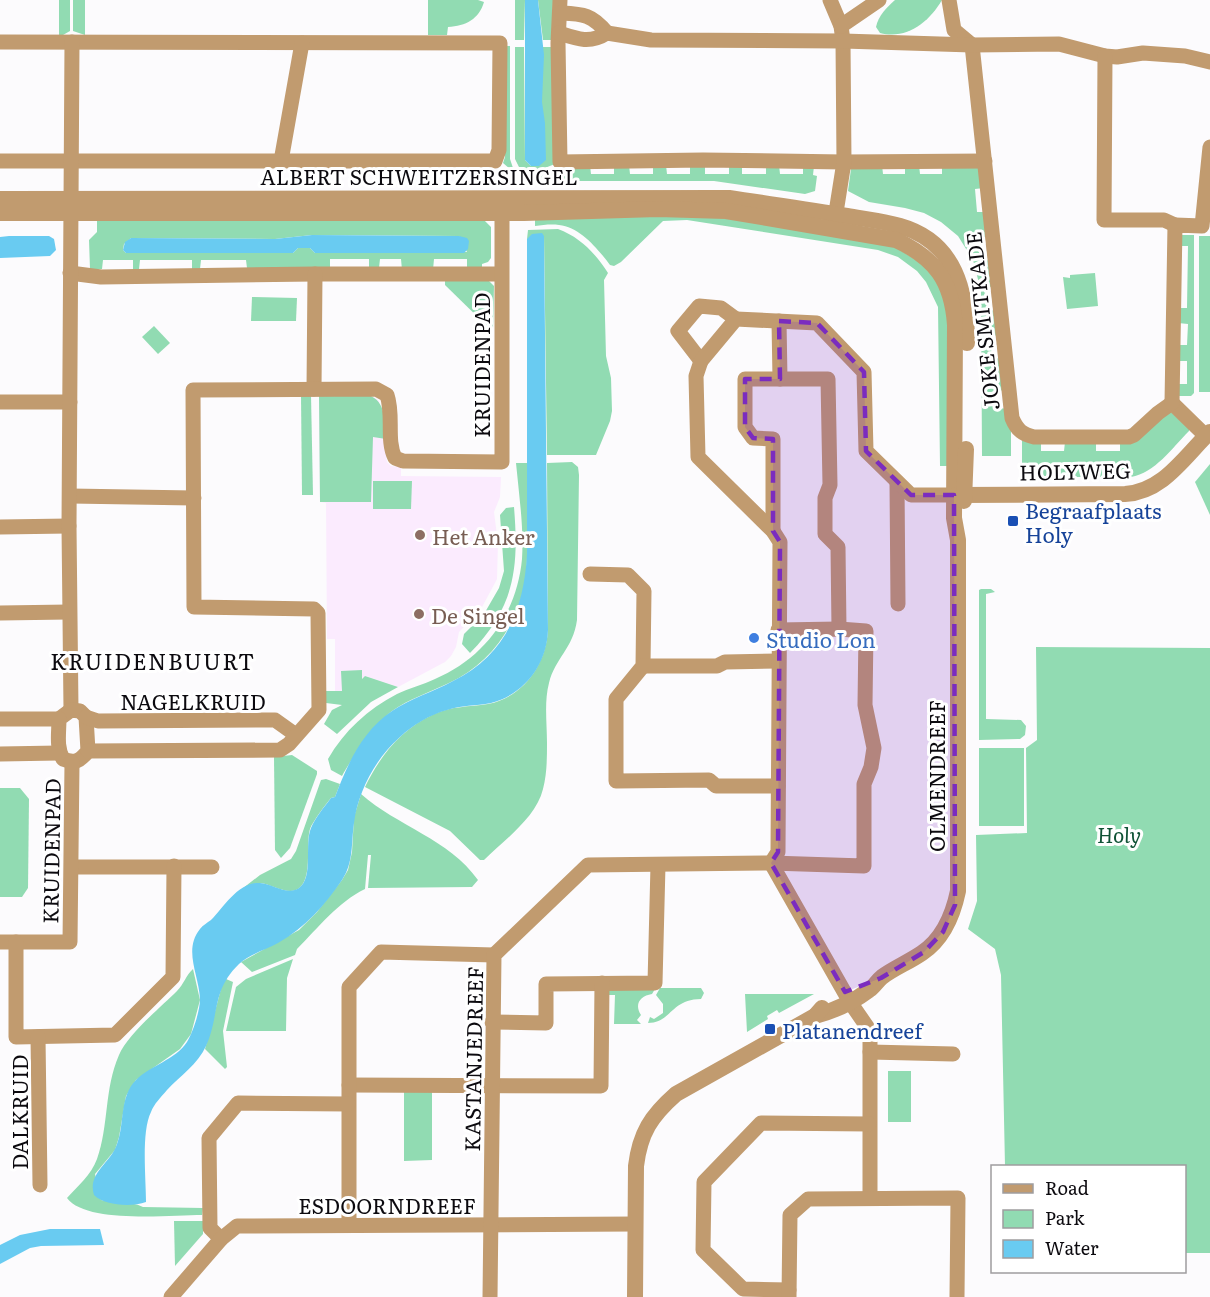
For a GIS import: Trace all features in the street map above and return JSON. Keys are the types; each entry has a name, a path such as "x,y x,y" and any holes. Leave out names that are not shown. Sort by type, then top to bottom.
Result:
{"street":[{"path":"830,0 842,33 844,162 835,221"},
{"path":"842,33 879,0"},
{"path":"949,0 954,30 972,45"},
{"path":"984,161 560,162 560,6 597,21 607,33 651,40 842,33 972,45 1059,44 1104,56 1117,57 1143,53 1185,56 1210,62"},
{"path":"560,33 583,41 598,39 607,33"},
{"path":"0,42 500,43 499,150 495,161 0,161"},
{"path":"72,42 69,612 65,715 59,753 63,759 72,763 82,759 88,751 86,717"},
{"path":"281,161 302,43"},
{"name":"JOKE SMITKADE","path":"972,45 1012,418 1015,426 1025,435 1034,437 1129,437 1172,403"},
{"path":"1104,56 1104,220 1164,220 1175,225 1206,226 1210,147"},
{"name":"ALBERT SCHWEITZERSINGEL","path":"0,199 72,205 501,205 726,211 835,221"},
{"name":"ALBERT SCHWEITZERSINGEL","path":"0,213 72,205"},
{"name":"KRUIDENPAD","path":"293,739 319,710 318,613 314,609 194,607 193,390 376,389 387,395 392,407 391,451 395,458 403,461 502,462 501,205"},
{"name":"OLMENDREEF","path":"636,1297 635,1224 638,1149 649,1122 661,1107 676,1094 815,1016 828,1003 848,997 866,980 881,978 924,952 943,932 955,905 958,879 958,540 954,518 959,495 955,324 951,294 929,260 906,245 835,221"},
{"path":"1175,225 1172,403 1208,434"},
{"name":"KRUIDENPAD","path":"70,273 101,278 315,274 501,274"},
{"path":"314,389 315,274"},
{"path":"701,361 678,331 699,306 721,308 736,319 818,323 864,372 866,451 911,495 959,495"},
{"path":"736,319 701,361 696,376 698,457 773,531 780,542 778,852 771,863"},
{"path":"779,321 780,379"},
{"path":"773,531 773,439 753,438 745,428 745,378 828,379 830,485 825,498 825,534 838,547 839,629"},
{"path":"0,402 70,402"},
{"name":"HOLYWEG","path":"959,495 1125,494 1146,491 1167,476 1208,434"},
{"path":"897,482 898,604"},
{"path":"70,496 194,498"},
{"path":"0,527 69,526"},
{"path":"590,574 628,575 644,591 643,666 616,699 616,781 710,780 716,786 778,786"},
{"path":"0,613 69,612"},
{"path":"771,863 864,866 864,784 871,767 874,748 865,705 866,631 778,630"},
{"path":"643,666 717,666 725,662 778,661"},
{"name":"NAGELKRUID","path":"65,715 80,711 86,717 98,721 275,720 293,739"},
{"path":"0,719 65,715"},
{"path":"88,751 280,750 293,739"},
{"path":"0,754 59,753"},
{"name":"KRUIDENPAD","path":"0,942 70,942 72,763"},
{"path":"771,863 870,1031 870,1197"},
{"name":"KASTANJEDREEF","path":"490,1297 494,955 588,865 771,863"},
{"path":"492,1022 546,1023 546,984 655,983 658,865"},
{"name":"DALKRUID","path":"16,942 16,1037 115,1035 173,976 174,866"},
{"path":"72,867 212,867"},
{"path":"349,1225 349,987 381,952 494,955"},
{"path":"349,1085 601,1086 602,983"},
{"name":"DALKRUID","path":"39,1037 39,1185"},
{"path":"870,1052 953,1054"},
{"path":"221,1239 210,1228 208,1138 238,1103 348,1104"},
{"path":"869,1124 761,1123 704,1182 703,1250 743,1289 789,1294 790,1215 808,1198 958,1198 957,1297"},
{"name":"ESDOORNDREEF","path":"171,1297 221,1239 233,1228 243,1225 635,1224"}],"highlighted area":[{"path":"779,321 817,323 864,372 866,451 911,495 954,495 955,905 943,932 924,952 881,978 845,992 771,863 778,852 780,542 773,531 773,439 753,438 745,427 745,379 780,379"}],"shaded area":[{"path":"319,395 374,397 379,401 387,462 391,466 401,467 401,476 501,477 500,497 494,512 498,543 497,579 481,609 459,632 456,647 451,656 445,662 398,687 365,676 350,701 335,691 335,639 327,639 326,503 320,502"}],"green space":[{"path":"59,0 70,0 70,31 63,35 59,35"},
{"path":"73,0 85,0 85,35 73,31"},
{"path":"428,0 484,2 479,13 471,20 461,25 448,27 447,35 428,35"},
{"path":"515,0 525,0 524,40 515,40"},
{"path":"538,0 553,0 552,40 543,40"},
{"path":"895,0 942,0 931,15 916,27 899,34 880,33 876,27 879,19"},
{"path":"505,46 510,46 510,159 513,168 510,169 503,163 505,157"},
{"path":"515,47 524,47 525,160 531,166 539,166 543,47 553,47 555,164 532,173 520,169 515,159"},
{"path":"563,165 590,165 591,174 614,174 614,165 629,165 630,174 653,174 653,165 666,165 667,174 690,174 690,165 705,165 705,174 729,174 729,165 742,165 742,174 766,174 766,165 779,165 780,174 803,174 803,165 814,166 813,175 817,176 815,191 805,194 714,181 532,181"},
{"path":"882,165 883,174 905,174 905,165 919,165 920,174 942,174 942,165 978,167 984,188 975,189 977,212 986,212 989,236 980,238 982,261 991,260 994,286 985,288 987,311 997,310 999,335 990,336 992,359 1002,358 1005,390 996,391 998,409 1007,408 1011,427 1011,456 982,456 981,291 973,260 958,236 941,222 924,213 869,202 848,191 851,169"},
{"path":"701,215 885,241 931,269 950,309 948,466 940,466 938,307 926,282 917,271 898,257 878,250 687,220 663,221 614,266 610,265 594,246 574,230 559,225 535,226 535,216"},
{"path":"97,216 484,220 491,227 491,258 482,264 482,268 467,268 467,259 434,259 433,270 402,270 401,259 380,259 379,268 369,268 369,259 330,259 330,268 247,268 246,260 201,260 200,269 192,269 192,260 140,260 139,269 133,269 133,260 103,260 102,269 90,269 89,240 97,232","holes":["312,235 459,236 467,252 315,253 310,248 298,248 293,253 126,253 123,250 124,244 131,238 275,239"]},
{"path":"558,229 587,247 608,273 604,280 606,356 611,378 612,411 596,455 547,455 544,236 527,239 528,230"},
{"path":"1181,235 1194,235 1194,393 1191,396 1179,396 1178,384 1187,384 1187,361 1178,361 1178,345 1187,345 1188,324 1178,323 1178,308 1187,308 1188,246 1179,246"},
{"path":"1199,236 1210,236 1210,392 1199,392"},
{"path":"1095,273 1098,306 1067,309 1063,277 1070,278 1070,275"},
{"path":"445,280 488,280 494,286 493,329 490,329 445,285"},
{"path":"252,297 297,298 296,321 251,321"},
{"path":"154,326 170,343 158,354 142,337"},
{"path":"301,395 311,395 313,495 302,495"},
{"path":"319,395 368,395 379,402 382,407 386,439 373,437 371,502 320,502"},
{"path":"1171,412 1189,431 1163,459 1140,475 1131,477 1030,477 1022,472 1022,441 1041,442 1041,451 1064,451 1065,442 1096,442 1096,451 1120,451 1120,442 1164,414"},
{"path":"572,462 578,467 579,475 577,620 572,639 555,667 547,690 547,760 544,783 539,800 527,819 484,860 480,860 450,831 365,787 385,754 411,727 441,711 501,700 522,686 538,667 548,630 547,463"},
{"path":"516,463 527,463 527,565 522,595 504,636 474,668 392,711 365,742 342,776 331,770 328,759 341,739 358,722 386,700 435,679 469,659 483,646 505,615 519,579 522,559 522,523"},
{"path":"1210,464 1210,515 1195,482"},
{"path":"373,481 412,481 411,509 373,509"},
{"path":"514,507 516,549 511,586 497,619 470,653 462,644 464,634 484,614 499,588 504,571 500,515 506,508"},
{"path":"991,589 995,592 986,594 986,719 1021,720 1026,726 1025,735 1020,739 979,740 979,590"},
{"name":"Holy","path":"1036,647 1210,648 1210,1253 1186,1253 1186,1165 1005,1165 1001,975 995,949 968,929 977,901 976,835 1027,833 1026,748 1037,740"},
{"path":"362,670 362,679 365,676 398,687 371,702 337,734 324,724 332,710 342,705 326,703 326,691 342,691 341,671"},
{"path":"979,748 1024,748 1024,826 979,826"},
{"path":"292,755 317,771 317,774 290,848 281,858 275,850 274,757"},
{"path":"326,779 340,784 335,797 326,804 310,829 307,871 302,886 296,890 287,891 257,883 238,892 260,875 291,859 296,851 321,780"},
{"path":"0,788 20,788 29,799 28,888 22,897 0,897"},
{"path":"361,794 453,854 478,880 472,887 368,888 371,855 368,855 365,889 355,894 329,916 297,949 295,955 252,972 241,962 299,930 317,912 342,880 348,870 352,852 354,817"},
{"path":"293,959 287,978 286,1031 226,1031 236,987 246,979"},
{"path":"193,969 200,1000 191,1034 180,1049 136,1080 126,1096 115,1150 95,1174 101,1200 143,1207 203,1208 202,1215 110,1215 92,1212 77,1206 67,1198 88,1175 97,1159 111,1081 119,1055 129,1039 177,991"},
{"path":"226,979 233,982 223,1031 227,1067 225,1069 205,1049 222,985"},
{"path":"660,988 701,988 704,993 701,999 683,1003 662,1019 648,1023 650,1017 654,1019 663,1013 663,1004 656,995"},
{"path":"610,989 655,989 652,994 639,1001 638,1007 641,1015 637,1020 641,1024 614,1024 615,995 606,995"},
{"path":"745,994 814,994 779,1013 777,1010 767,1016 768,1019 747,1032"},
{"path":"888,1071 911,1071 911,1122 888,1122"},
{"path":"432,1089 432,1160 404,1161 404,1090"},
{"path":"174,1221 203,1221 203,1234 175,1266"}],"water":[{"path":"525,0 538,0 544,55 542,102 546,160 539,166 531,166 525,160"},
{"path":"542,233 544,236 548,630 547,643 538,666 524,685 503,699 440,712 416,725 391,745 376,765 364,787 356,811 350,859 342,880 306,923 278,943 248,957 230,974 220,994 210,1035 203,1052 152,1109 145,1143 146,1202 126,1205 99,1199 94,1195 94,1180 117,1144 127,1094 136,1080 182,1048 194,1027 200,999 192,954 195,937 200,929 245,886 260,883 290,891 299,888 304,883 308,868 308,843 311,828 331,798 335,797 350,761 372,728 392,711 453,681 486,658 508,629 516,612 527,554 527,239 532,234"},
{"path":"312,235 459,236 469,241 468,249 464,253 315,253 310,248 298,248 293,253 126,253 123,250 125,242 131,238 275,239"},
{"path":"49,236 54,239 56,250 50,256 0,258 0,237"},
{"path":"50,1229 100,1229 104,1245 30,1248 0,1264 0,1245 20,1235"}],"place":[{"name":"Begraafplaats Holy","path":"1013,521"},
{"name":"Het Anker","path":"420,535"},
{"name":"De Singel","path":"419,614"},
{"name":"Studio Lon","path":"754,638"},
{"name":"Platanendreef","path":"770,1029"}],"district":[{"name":"KRUIDENBUURT","path":"153,660"}]}
